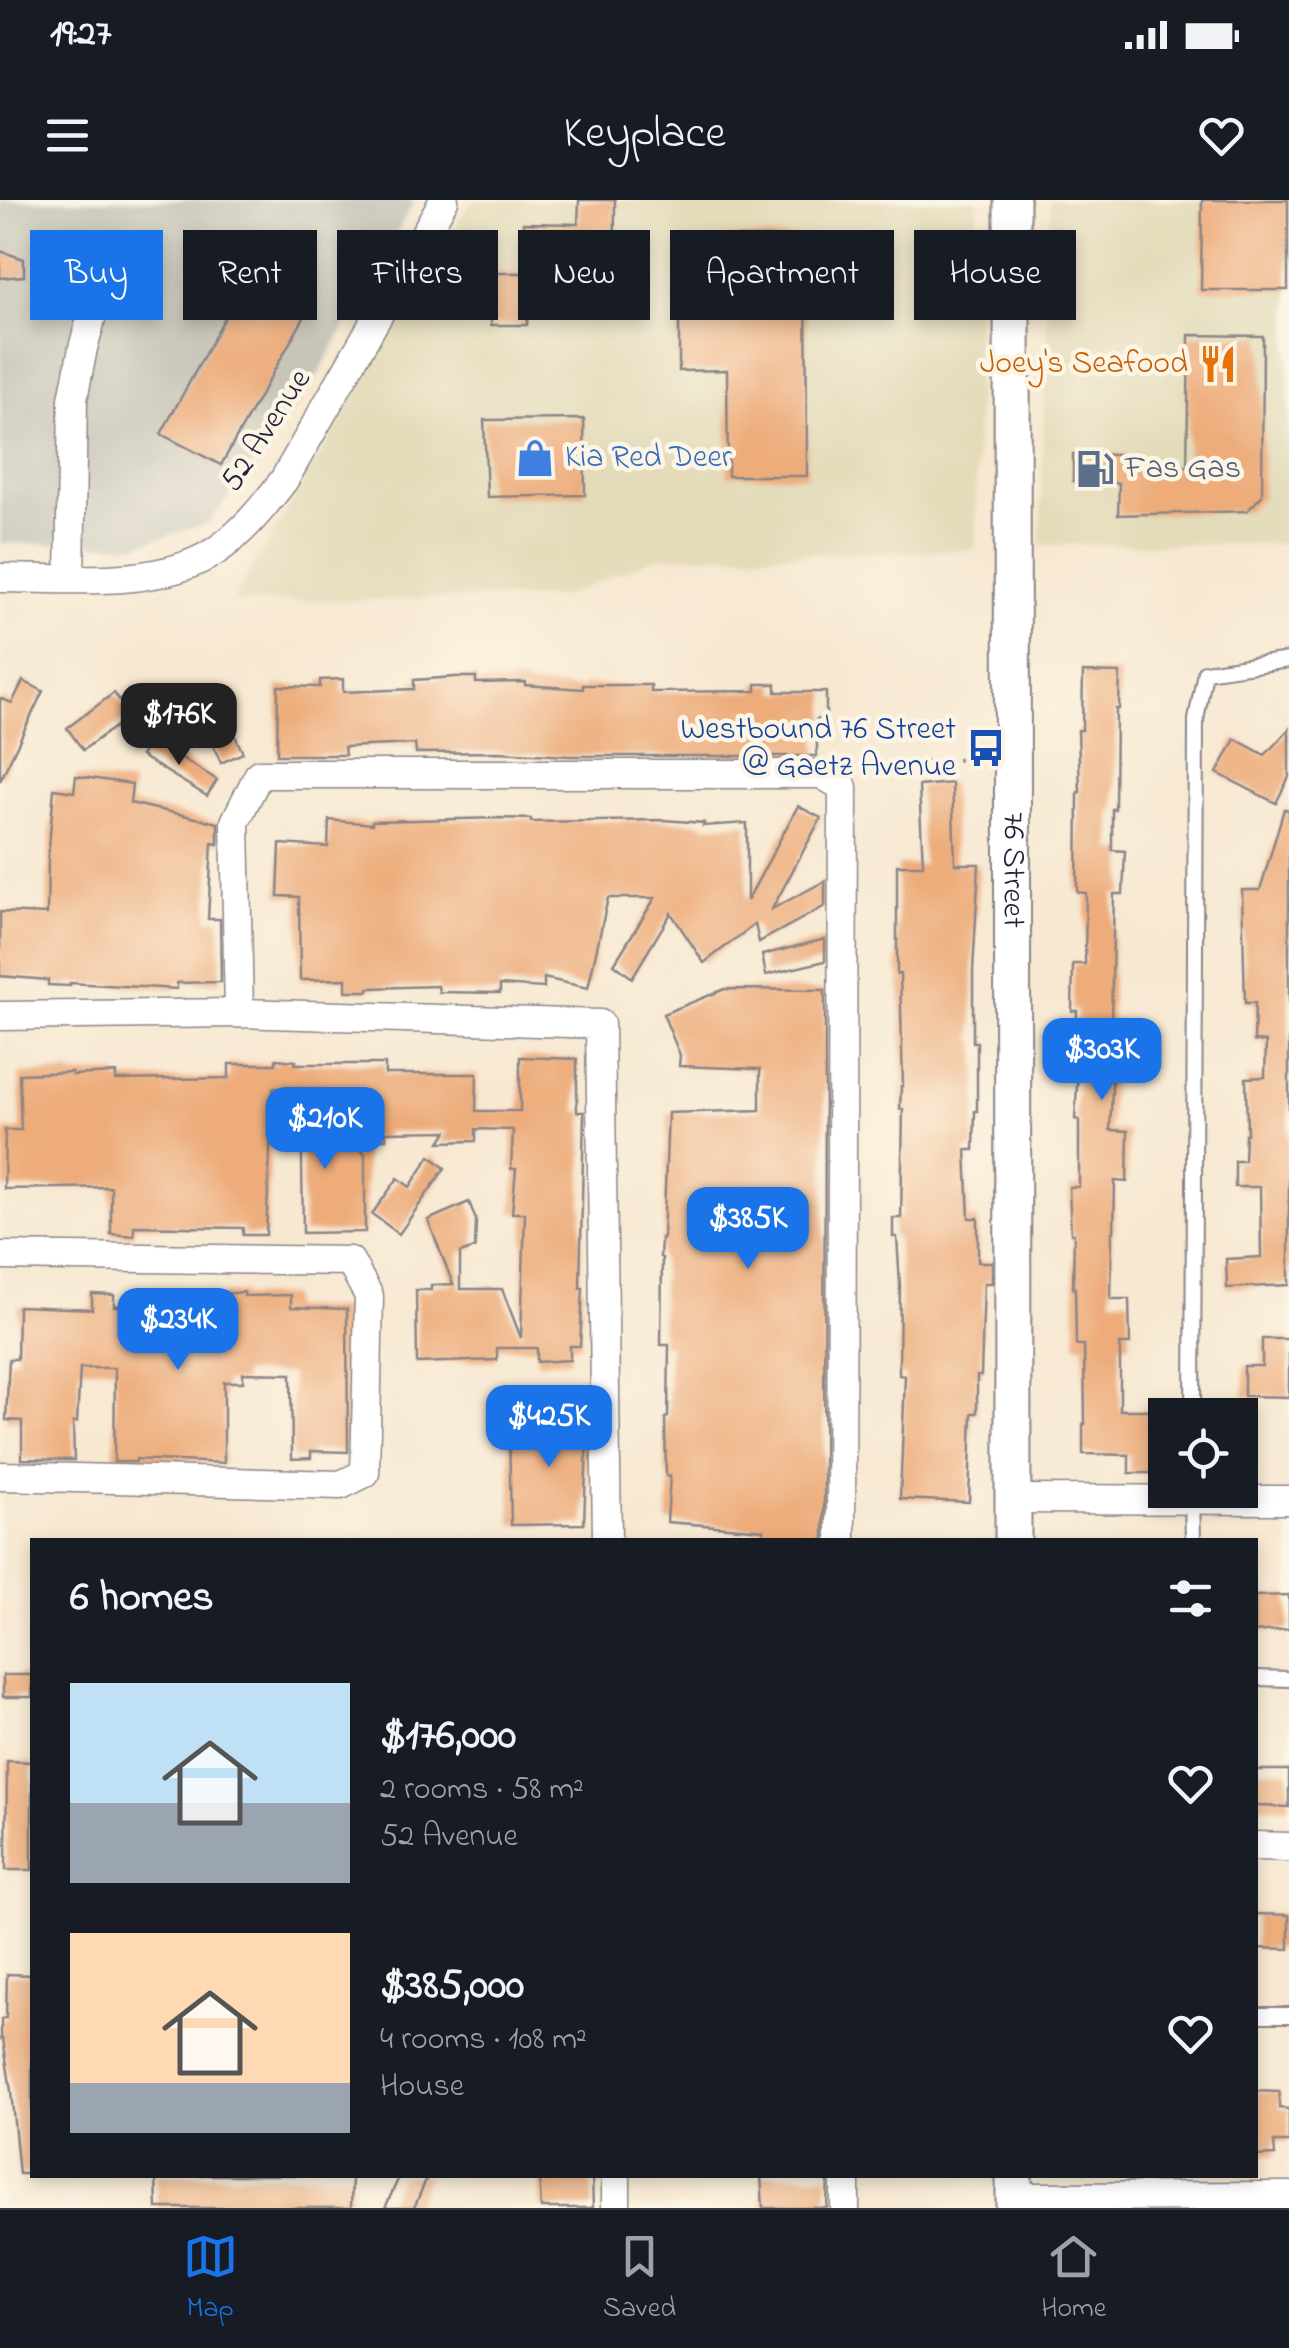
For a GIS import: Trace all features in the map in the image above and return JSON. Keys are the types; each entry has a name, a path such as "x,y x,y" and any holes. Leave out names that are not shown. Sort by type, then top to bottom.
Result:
{"street":[{"name":"52 Avenue","path":"0,578 130,578 160,573 213,552 262,509 284,480 444,200"},
{"name":"76 Street","path":"1012,200 1012,1538"},
{"path":"70,578 73,399 91,320"},
{"path":"239,1013 235,822 259,774 821,774 844,788 841,1538"},
{"path":"0,1016 239,1013 600,1024 607,1538"},
{"path":"0,1256 350,1261 369,1296 365,1473 353,1479 340,1485 0,1476"},
{"path":"1012,1499 1148,1496"},
{"path":"1258,1498 1289,1500"},
{"path":"1258,1846 1289,1847"},
{"path":"616,2178 616,2208"},
{"path":"845,2178 845,2208"},
{"path":"1013,2193 1289,2196"}],"lane":[{"path":"1193,1398 1196,720 1205,672 1289,660"},
{"path":"1192,1508 1193,1538"},
{"path":"1258,1678 1289,1678"},
{"path":"1258,2015 1289,2015"}],"path":[{"path":"837,784 883,763 975,757 987,746"}],"shaded area":[{"path":"0,200 415,200 398,230 337,230 337,320 348,320 319,373 209,523 136,545 0,543"},
{"path":"475,200 977,200 977,230 914,230 914,320 977,320 976,550 658,557 561,597 232,602 400,320 498,320 498,230 454,230"},
{"path":"1050,200 1289,200 1289,544 1040,545 1047,320 1076,320 1076,230 1049,230"}],"building":[{"path":"579,200 615,200 615,230 523,230 523,223 578,224"},
{"path":"1202,200 1288,200 1288,290 1201,290"},
{"path":"0,251 24,259 24,276 0,278"},
{"path":"498,273 518,273 518,320 527,320 527,325 491,325 491,320 498,320"},
{"path":"224,320 303,320 221,465 161,434"},
{"path":"679,320 806,320 807,476 728,476 727,370 679,371"},
{"path":"1189,335 1263,336 1262,496 1247,511 1118,515 1119,483 1073,481 1073,454 1125,455 1122,465 1187,467"},
{"name":"Kia Red Deer","path":"584,419 585,495 487,497 484,420"},
{"path":"1083,672 1120,673 1112,850 1125,851 1123,894 1114,894 1111,1021 1121,1021 1119,1070 1113,1070 1110,1130 1128,1131 1127,1182 1115,1181 1111,1299 1129,1299 1130,1344 1120,1344 1120,1410 1148,1410 1148,1473 1129,1473 1129,1455 1083,1454 1084,1345 1076,1345 1069,1187 1079,1187 1079,1120 1075,1119 1077,1011 1072,1011 1073,964 1085,964 1086,893 1077,892 1078,730 1082,730"},
{"path":"476,677 476,683 525,682 583,689 583,685 651,685 651,692 756,691 756,684 776,684 776,692 826,692 826,719 817,719 817,756 416,753 415,744 344,747 345,755 277,755 278,686 320,687 320,680 343,679 343,692 414,689 414,680"},
{"path":"23,681 43,691 0,781 0,698 12,703"},
{"path":"213,688 243,753 221,763 192,698"},
{"path":"114,693 131,715 83,750 67,728"},
{"path":"1289,729 1289,777 1276,803 1217,773 1235,739 1265,755"},
{"path":"151,739 217,780 207,796 141,756"},
{"path":"76,776 132,784 130,803 218,823 218,844 212,843 208,919 220,919 221,982 177,983 177,989 48,985 48,980 0,976 0,912 47,914 54,789 74,792"},
{"path":"952,783 955,864 979,864 973,971 977,1111 974,1150 966,1150 969,1218 978,1218 978,1262 992,1262 992,1283 984,1283 981,1376 977,1376 977,1413 972,1413 969,1502 900,1499 905,1376 899,1375 900,1285 897,1237 893,1237 893,1218 901,1218 903,1109 897,865 923,865 919,786"},
{"path":"798,806 821,818 772,909 825,881 825,906 759,942 755,924 704,963 671,913 632,978 614,964 655,898 608,898 588,988 544,978 544,988 500,985 500,993 439,992 438,986 346,991 346,979 300,980 299,897 278,896 280,844 328,847 329,820 372,824 501,818 531,822 663,820 704,823 703,826 747,823 747,901"},
{"path":"1284,809 1289,810 1289,1285 1227,1288 1226,1259 1261,1257 1260,1187 1235,1187 1235,1161 1244,1161 1247,1134 1246,1078 1265,1077 1266,1042 1254,1041 1255,1003 1245,1003 1242,890 1260,890"},
{"path":"825,939 825,961 766,975 762,955"},
{"path":"725,989 825,990 824,1538 763,1538 764,1530 667,1522 670,1476 666,1476 665,1418 669,1345 661,1345 660,1257 668,1113 760,1110 760,1069 679,1066 680,1055 663,1014"},
{"path":"520,1057 577,1059 577,1112 584,1112 583,1288 580,1346 570,1346 570,1360 537,1362 537,1348 497,1348 497,1360 417,1363 416,1290 453,1284 428,1220 469,1202 476,1220 475,1248 460,1253 460,1289 502,1289 521,1338 525,1213 512,1213 516,1169 511,1169 513,1130 476,1129 476,1141 440,1142 447,1131 386,1132 386,1139 346,1140 365,1154 365,1232 303,1233 301,1089 273,1088 266,1235 243,1235 243,1228 134,1226 134,1236 111,1234 111,1187 4,1189 5,1130 21,1130 19,1074 116,1073 116,1080 229,1078 229,1064 276,1064 276,1059 296,1061 295,1064 385,1064 385,1074 477,1074 476,1111 520,1111"},
{"path":"430,1156 445,1168 399,1234 372,1214 398,1178 410,1187"},
{"path":"244,1292 244,1296 291,1295 291,1307 347,1309 348,1452 311,1451 311,1458 292,1459 291,1374 243,1373 243,1382 224,1382 224,1463 136,1459 114,1462 115,1368 80,1368 77,1422 73,1422 74,1460 22,1459 22,1421 6,1420 9,1359 17,1359 18,1306 92,1309 92,1294 114,1295 114,1306 177,1304 177,1300 223,1298 223,1294"},
{"path":"1262,1339 1289,1339 1289,1397 1244,1396 1244,1366 1262,1366"},
{"path":"588,1412 584,1524 511,1525 509,1428 514,1428 513,1420"},
{"path":"1289,1595 1289,1629 1258,1632 1258,1596"},
{"path":"3,1675 30,1675 30,1697 3,1697"},
{"path":"7,1761 30,1762 30,1870 6,1870"},
{"path":"1258,1770 1289,1770 1289,1807 1258,1806"},
{"path":"1258,1914 1289,1915 1289,1949 1258,1948"},
{"path":"7,1974 30,1975 30,2174 19,2174 11,2091 1,2039 1,2019 6,2018"},
{"path":"1258,2091 1279,2092 1279,2108 1289,2109 1289,2142 1274,2142 1275,2155 1258,2156"},
{"path":"156,2178 352,2178 351,2208 157,2208"},
{"path":"399,2178 427,2178 414,2208 385,2208"},
{"path":"539,2178 592,2178 593,2208 541,2208"},
{"path":"761,2178 828,2178 827,2208 763,2208"}],"place":[{"name":"Joey's Seafood","path":"1218,364"},
{"name":"Kia Red Deer","path":"535,458"},
{"name":"Fas Gas","path":"1095,469"},
{"name":"Westbound 76 Street @ Gaetz Avenue","path":"986,748"}]}
